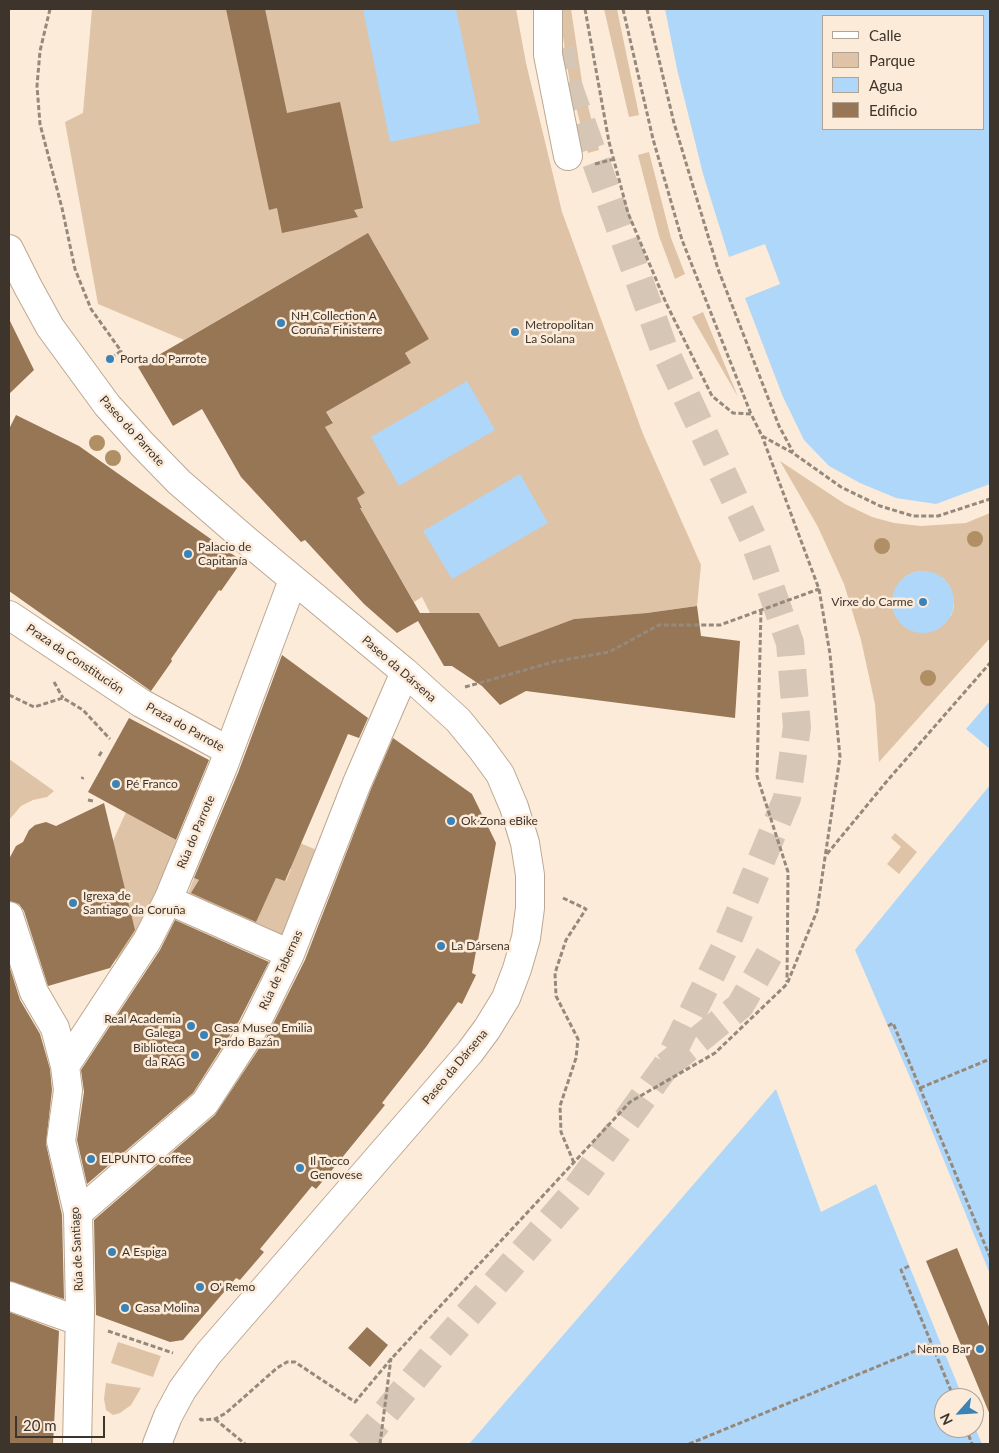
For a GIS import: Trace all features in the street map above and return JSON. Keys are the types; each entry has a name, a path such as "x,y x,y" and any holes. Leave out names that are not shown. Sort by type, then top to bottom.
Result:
{"street":[{"path":"548,9 548,55 568,156"},
{"name":"Paseo do Parrote","path":"9,249 50,327 107,405 179,482 293,580"},
{"name":"Paseo da Dársena","path":"157,1444 168,1416 182,1390 208,1354 470,1052 487,1029 506,998 526,938 530,908 530,875 525,843 514,807 500,774 482,748 458,720 405,672 293,580"},
{"name":"Rúa do Parrote","path":"65,1066 148,941 168,900 229,751 293,580"},
{"name":"Praza da Constitución","path":"9,614 141,703"},
{"name":"Rúa de Tabernas","path":"78,1213 205,1103 253,1029 290,954 361,774 405,672"},
{"name":"Praza do Parrote","path":"141,703 229,751"},
{"path":"168,900 290,954"},
{"name":"Rúa de Santiago","path":"9,916 34,992 55,1028 65,1066 68,1090 61,1141 78,1213 77,1444"},
{"path":"9,1296 79,1321"}],"path":[{"path":"50,9 40,51 36,86 40,124 62,208 75,269 91,309 121,351"},
{"path":"585,9 608,142 628,213 666,303 712,396 732,413 751,414"},
{"path":"245,1444 215,1419 236,1405 277,1368 287,1362 295,1362 354,1402 392,1358 630,1102 715,1054 787,984 817,911 840,757 830,654 819,589 762,436 751,414 682,240 653,138 623,9"},
{"path":"647,9 674,124 718,269 779,426 793,453"},
{"path":"762,436 793,453 841,487 880,506 913,516 938,516 990,499"},
{"path":"464,687 554,662 609,652 659,625 720,625 819,589"},
{"path":"761,610 757,776 788,872 787,984"},
{"path":"826,855 886,781 990,663"},
{"path":"9,695 34,707 63,698 83,710 110,739"},
{"path":"99,756 102,751"},
{"path":"88,800 92,801"},
{"path":"563,898 586,910 566,940 555,973 556,996 578,1039 576,1058 560,1106 561,1132 574,1163"},
{"path":"888,1026 893,1023 990,1257"},
{"path":"920,1088 990,1059"},
{"path":"909,1266 901,1270 950,1388"},
{"path":"79,1321 173,1353 177,1357"},
{"path":"689,1444 932,1344"},
{"path":"380,1444 392,1358"}],"green space":[{"name":"Metropolitan La Solana","path":"92,9 516,9 526,63 562,212 643,434 701,565 697,606 647,613 574,619 499,647 479,613 430,613 422,597 414,602 360,508 362,507 357,498 365,493 325,427 333,422 326,412 411,363 405,353 429,339 371,238 342,248 184,340 98,304 65,122 83,113"},
{"path":"559,9 571,9 582,82 599,150 588,153 570,84"},
{"path":"604,9 617,9 639,115 629,117"},
{"path":"649,152 671,238 685,274 675,279 659,236 638,155"},
{"path":"703,312 738,397 692,317"},
{"path":"780,461 845,504 872,517 894,523 921,526 966,523 990,513 990,638 879,762 875,704 861,640 844,584 818,527","holes":["925,571 944,579 950,587 953,597 954,607 951,616 899,621 894,612 892,602 906,576 915,572"]},
{"path":"9,759 54,791 47,797 33,800 21,806 9,820"},
{"path":"126,812 177,841 139,934 118,966 110,935 113,841"},
{"path":"895,833 917,852 899,874 887,864 901,847 891,838"},
{"path":"293,840 319,851 282,942 186,899 194,878 253,904 254,902 263,906 276,878 286,881 291,869 285,866"},
{"path":"118,1342 161,1356 153,1377 111,1363"},
{"path":"106,1383 141,1388 131,1405 120,1413 113,1415 106,1410 104,1399"}],"water":[{"path":"363,9 456,9 480,123 390,142"},
{"path":"665,9 990,9 990,484 936,504 896,498 860,483 829,466 804,440 783,397 745,298 780,284 765,244 729,257 703,174 677,69"},
{"path":"467,381 495,430 399,486 371,437"},
{"path":"520,474 548,523 452,579 423,531"},
{"path":"923,571 935,574 945,580 951,590 954,602 951,614 945,624 935,630 923,633 911,630 901,624 895,614 892,602 895,590 901,580 911,574"},
{"path":"990,701 990,749 966,729"},
{"path":"990,785 990,1274 915,1089 855,950"},
{"path":"776,1089 821,1212 876,1184 959,1388 934,1388 934,1438 979,1438 982,1444 469,1444"}],"building":[{"path":"226,9 265,9 287,113 340,102 363,208 354,210 358,217 282,233 277,208 269,210"},
{"path":"368,233 429,339 405,353 411,363 326,412 333,423 325,427 365,493 357,498 362,508 360,508 420,613 479,613 499,647 574,619 647,613 697,606 701,636 740,641 735,718 526,691 500,705 482,686 452,666 444,666 418,621 397,633 364,604 305,540 301,542 241,477 202,409 173,426 138,367"},
{"path":"9,319 34,370 9,394"},
{"name":"Palacio de Capitanía","path":"16,415 79,446 242,561 221,591 219,590 151,691 9,591 9,429"},
{"path":"282,655 368,718 359,738 348,734 285,881 276,878 256,922 191,893 199,880 194,878 238,773"},
{"path":"129,718 209,760 176,840 88,792"},
{"path":"393,738 472,794 496,843 472,973 476,975 462,1004 458,1002 382,1103 385,1105 332,1170 316,1189 312,1186 260,1249 264,1252 240,1280 236,1278 183,1340 170,1342 96,1315 94,1220 215,1115 266,1038 305,960 371,789"},
{"name":"Igrexa de Santiago da Coruña","path":"104,803 135,930 110,968 48,986 24,911 19,904 9,901 9,859 16,846 23,842 29,830 35,825 46,822 56,826"},
{"path":"175,920 269,962 239,1021 193,1093 87,1184 77,1140 84,1092 81,1070 160,950"},
{"path":"9,965 20,1000 40,1034 50,1069 52,1090 46,1144 62,1215 64,1299 9,1281"},
{"path":"957,1248 990,1329 990,1415 984,1401 984,1388 979,1388 926,1261"},
{"path":"9,1312 59,1331 53,1444 9,1444"},
{"path":"367,1327 388,1345 370,1367 348,1348"}],"tunnel":[{"path":"360,1444 438,1349 569,1199 666,1066 726,945 787,798 797,727 790,643 753,538 664,349 565,77 561,48"},
{"path":"666,1066 740,1006 772,950"}],"place":[{"name":"NH Collection A Coruña Finisterre","path":"281,323"},
{"name":"Metropolitan La Solana","path":"515,332"},
{"name":"Porta do Parrote","path":"110,359"},
{"name":"Palacio de Capitanía","path":"188,554"},
{"name":"Virxe do Carme","path":"923,602"},
{"name":"Pé Franco","path":"116,784"},
{"name":"Ok Zona eBike","path":"451,821"},
{"name":"Igrexa de Santiago da Coruña","path":"73,903"},
{"name":"La Dársena","path":"441,946"},
{"name":"Real Academia Galega","path":"191,1026"},
{"name":"Casa Museo Emilia Pardo Bazán","path":"204,1035"},
{"name":"Biblioteca da RAG","path":"195,1055"},
{"name":"ELPUNTO coffee","path":"91,1159"},
{"name":"Il Tocco Genovese","path":"300,1168"},
{"name":"A Espiga","path":"112,1252"},
{"name":"O' Remo","path":"200,1287"},
{"name":"Casa Molina","path":"125,1308"},
{"name":"Nemo Bar","path":"980,1349"}]}
